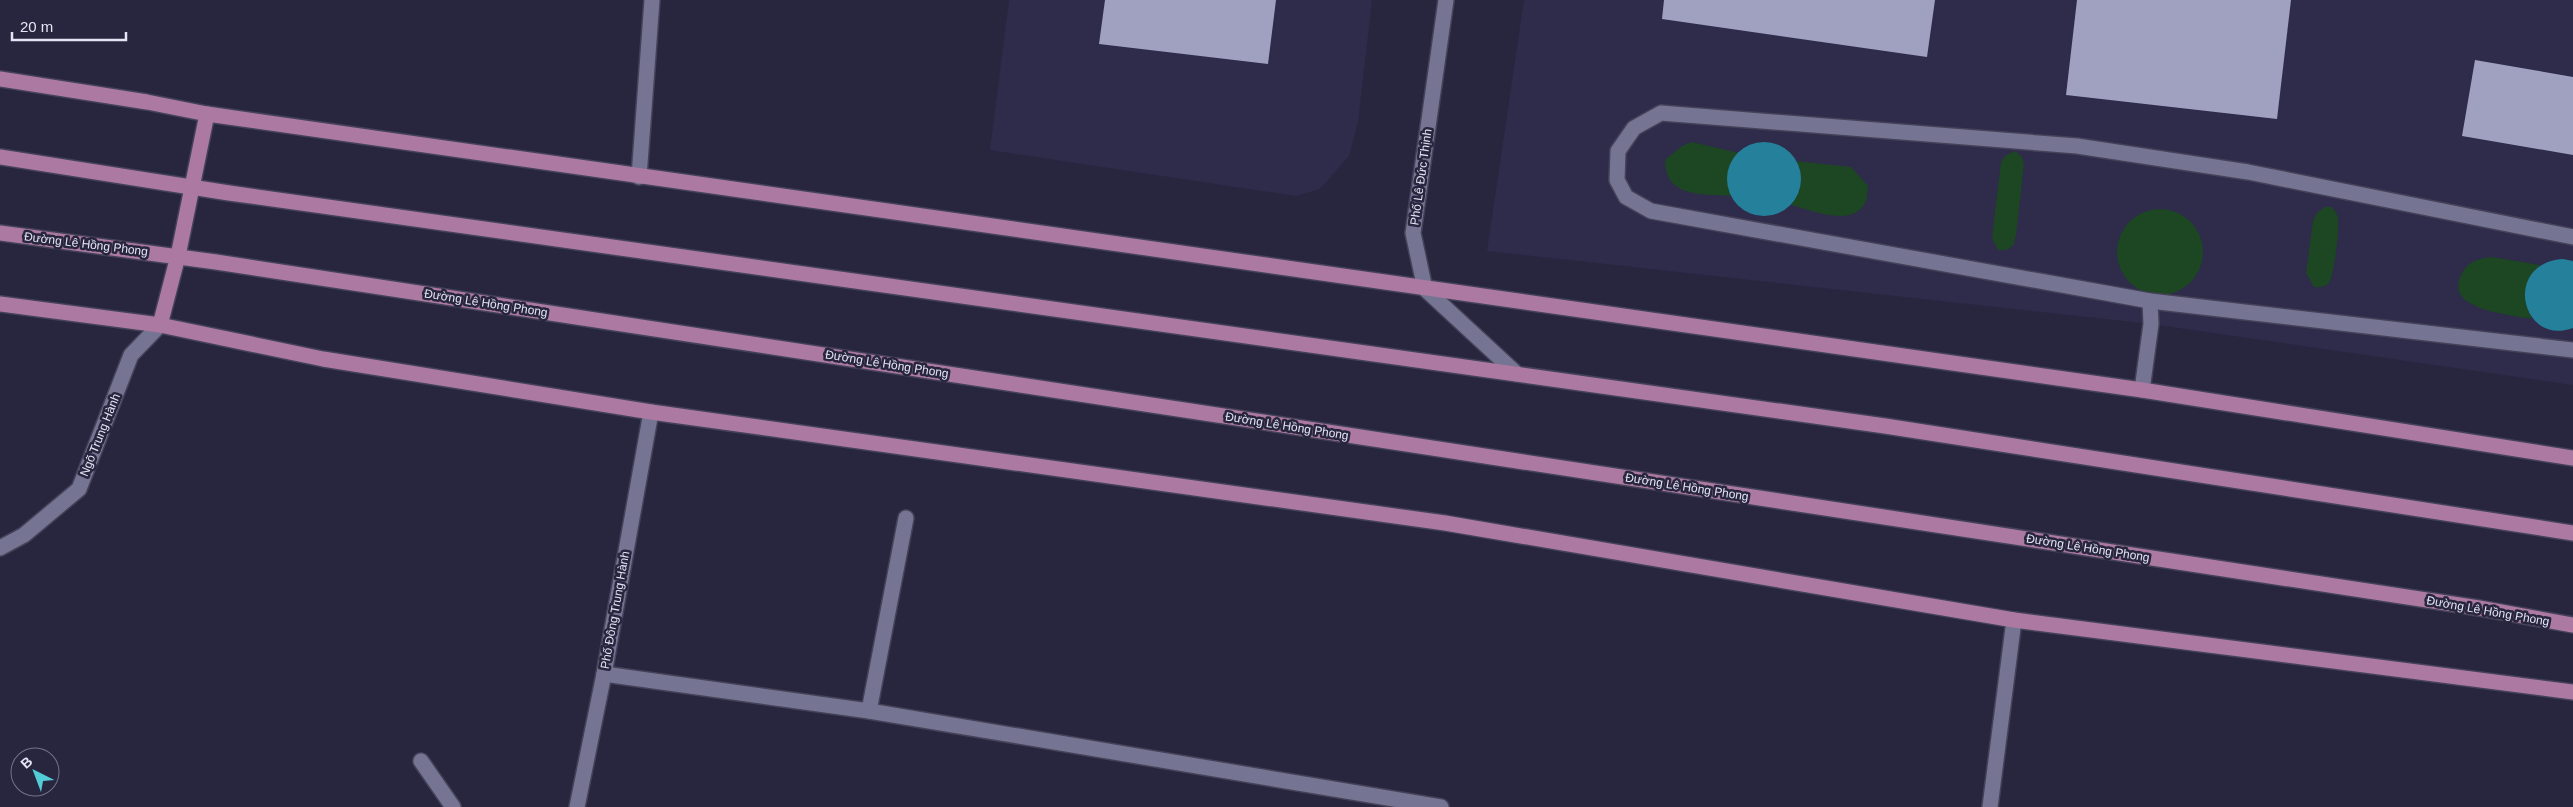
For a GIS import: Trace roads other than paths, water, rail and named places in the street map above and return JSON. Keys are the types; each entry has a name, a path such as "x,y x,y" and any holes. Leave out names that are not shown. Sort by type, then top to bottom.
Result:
{"main road":[{"path":"0,79 147,102 207,114 639,177 2142,390 2573,458"},
{"path":"160,326 178,256 207,114"},
{"path":"0,157 192,187 1885,426 2573,533"},
{"name":"Đường Lê Hồng Phong","path":"0,233 178,256 2479,608 2573,625"},
{"path":"0,304 160,326 323,359 651,412 1445,523 2014,620 2573,692"}],"street":[{"path":"639,177 652,0"},
{"name":"Phố Lê Đức Thịnh","path":"1425,289 1413,233 1446,0"},
{"path":"2573,237 2248,172 2077,146 1661,113 1634,128 1618,151 1617,180 1626,197 1651,211 2150,301 2573,350"},
{"path":"1425,289 1517,374"},
{"path":"2142,390 2151,324 2150,301"},
{"name":"Ngõ Trung Hành","path":"0,548 24,535 78,489 131,355 160,326"},
{"name":"Phố Đông Trung Hành","path":"577,807 604,674 651,412"},
{"path":"870,712 906,518"},
{"path":"1990,807 2014,620"},
{"path":"604,674 870,712 1441,807"},
{"path":"421,761 453,807"}],"water":[{"path":"1764,142 1778,145 1790,153 1798,165 1801,179 1798,193 1790,205 1778,213 1764,216 1750,213 1738,205 1730,193 1727,179 1730,165 1738,153 1750,145"},
{"path":"2563,259 2573,261 2573,328 2555,331 2541,326 2531,316 2526,302 2526,288 2532,274 2544,264"}]}
